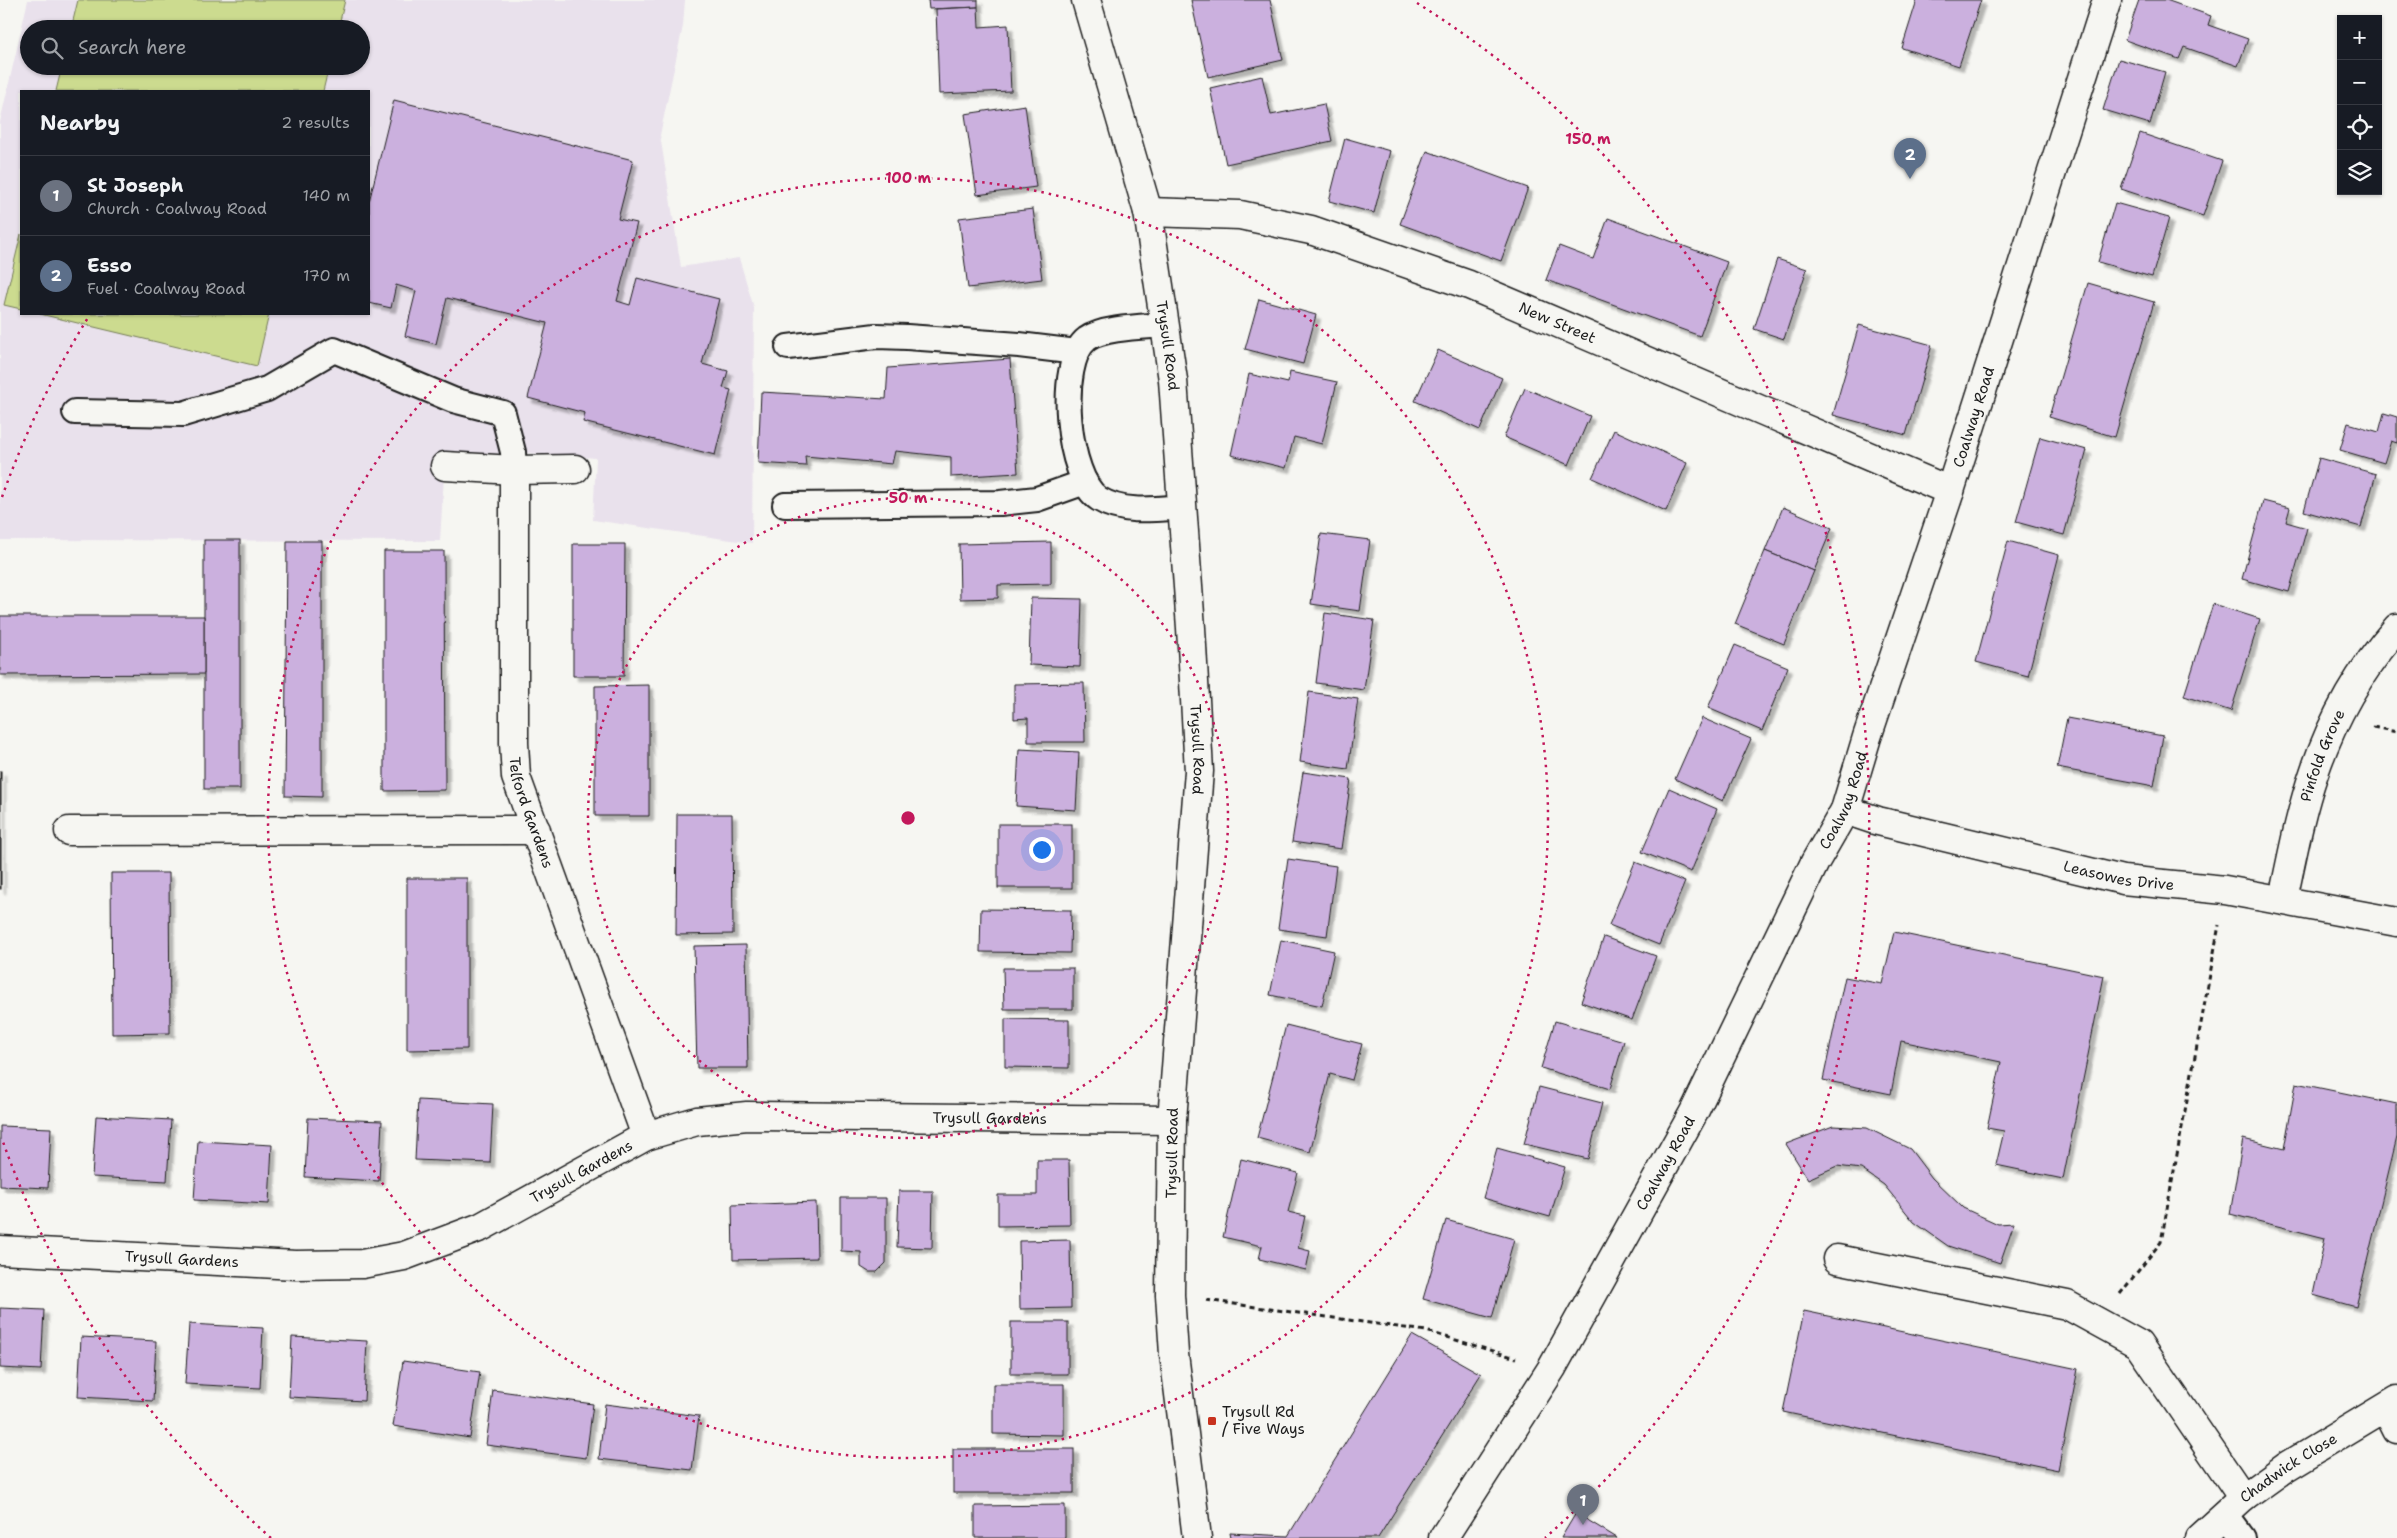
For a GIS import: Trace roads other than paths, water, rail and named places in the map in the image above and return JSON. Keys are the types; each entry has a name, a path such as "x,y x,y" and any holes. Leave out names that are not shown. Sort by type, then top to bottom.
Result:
{"street":[{"name":"Trysull Road","path":"1086,0 1148,212 1173,380 1199,771 1172,1120 1170,1295 1174,1354 1197,1538"},
{"name":"Coalway Road","path":"1443,1538 1552,1368 1694,1112 1815,862 1845,810 1867,736 1950,492 2107,0"},
{"name":"New Street","path":"1148,212 1240,215 1311,230 1442,275 1470,285 1950,492"},
{"path":"444,466 514,470 575,469"},
{"name":"Telford Gardens","path":"514,470 514,751 516,777 646,1136"},
{"name":"Pinfold Grove","path":"2283,899 2314,773 2335,720 2374,655 2397,628"},
{"name":"Leasowes Drive","path":"1845,810 1878,821 2123,880 2225,890 2283,899 2397,922"},
{"path":"69,831 536,830"},
{"name":"Trysull Gardens","path":"0,1250 296,1265 362,1264 404,1256 481,1227 646,1136 696,1121 747,1116 1172,1120"},
{"path":"1837,1259 2067,1305 2138,1344 2234,1506"},
{"name":"Chadwick Close","path":"2199,1538 2234,1506 2286,1467 2393,1413"}],"lane":[{"path":"1166,325 1104,332 1087,339 1077,352 1070,374 1070,424 1075,459 1085,482 1098,499 1117,506 1138,510 1182,507"},
{"path":"788,347 876,336 1019,345 1077,352"},
{"path":"75,412 182,414 267,389 334,350 453,400 503,413 513,452 514,470"},
{"path":"785,505 1000,503 1037,498 1085,482"},
{"path":"2234,1506 2244,1538"}],"place":[{"name":"Esso","path":"1910,179"},
{"name":"Trysull Rd / Five Ways","path":"1212,1421"},
{"name":"St Joseph","path":"1583,1525"}]}
